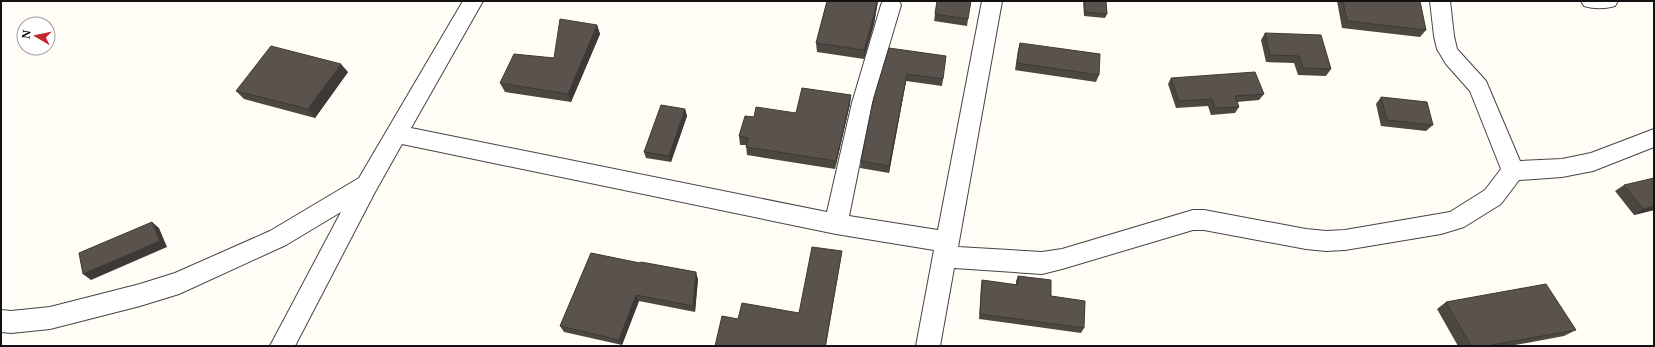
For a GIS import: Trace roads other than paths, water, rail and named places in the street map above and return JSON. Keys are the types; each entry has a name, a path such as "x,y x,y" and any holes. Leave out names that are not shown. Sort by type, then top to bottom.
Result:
{"street":[{"path":"282,346 367,185 474,1"},
{"path":"928,346 992,1"},
{"path":"1440,1 1446,46 1450,54 1472,77 1479,87 1513,171"},
{"path":"1591,1 1608,1"},
{"path":"836,224 862,103 891,5"},
{"path":"398,134 836,224 946,249 1042,263 1062,259 1193,220 1204,220 1306,239 1326,241 1345,240 1441,224 1456,220 1493,197 1513,171 1562,168 1594,162 1654,138"},
{"path":"1,321 11,322 50,318 140,295 179,283 278,238 367,185"}]}
